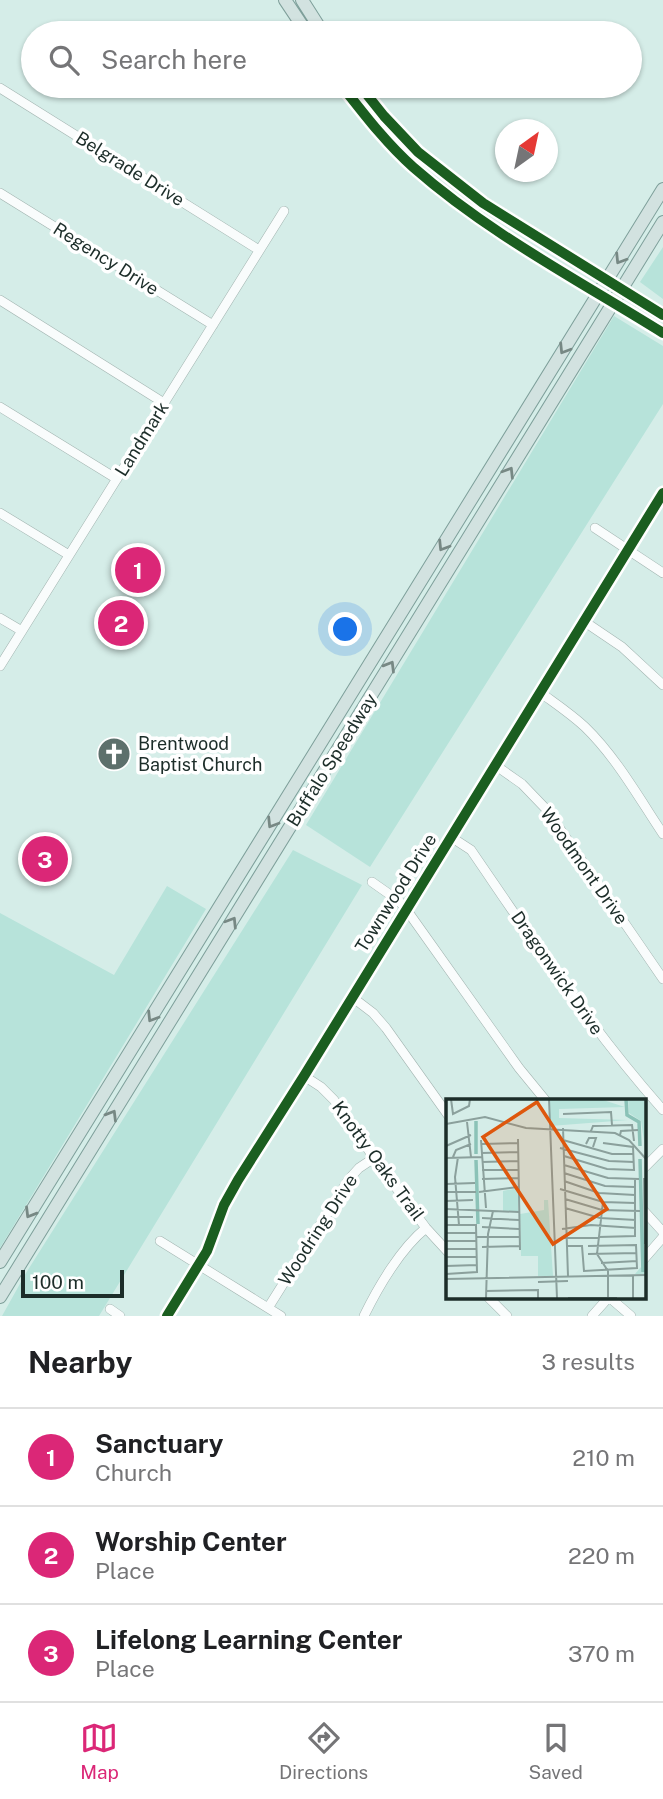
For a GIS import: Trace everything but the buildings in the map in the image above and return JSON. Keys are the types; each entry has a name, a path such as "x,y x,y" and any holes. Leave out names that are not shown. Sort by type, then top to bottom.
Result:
{"main road":[{"path":"285,0 299,21"},
{"path":"302,0 315,21"},
{"path":"352,98 411,165 475,216 663,333"},
{"path":"369,98 418,152 443,173 513,223 663,315"},
{"name":"Buffalo Speedway","path":"0,1262 663,189"},
{"name":"Buffalo Speedway","path":"1,1292 663,222"},
{"path":"530,405 545,414"},
{"path":"472,498 486,508"},
{"path":"413,594 428,603"},
{"path":"355,688 370,698"},
{"path":"298,782 312,792"},
{"path":"238,877 253,887"},
{"path":"180,972 195,982"},
{"path":"121,1066 136,1076"},
{"path":"60,1163 76,1173"}],"street":[{"name":"Belgrade Drive","path":"0,88 259,250"},
{"name":"Regency Drive","path":"0,193 213,325"},
{"name":"Landmark","path":"0,666 284,211"},
{"path":"0,300 164,403"},
{"path":"0,407 117,479"},
{"name":"Townwood Drive","path":"167,1316 213,1238 216,1222 224,1205 663,493"},
{"path":"0,513 69,555"},
{"path":"595,528 663,573"},
{"path":"0,618 22,631"},
{"path":"585,622 622,647 663,685"},
{"path":"541,693 573,716 600,744 663,834"},
{"name":"Woodmont Drive","path":"495,765 522,784 547,810 663,979"},
{"name":"Dragonwick Drive","path":"451,836 471,850 585,1015 629,1072 663,1110"},
{"path":"372,882 406,909 543,1099"},
{"path":"352,998 373,1013 386,1028 446,1112"},
{"name":"Knotty Oaks Trail","path":"304,1076 334,1100 426,1228 446,1250"},
{"path":"646,1166 663,1149"},
{"name":"Woodring Drive","path":"268,1308 349,1179 374,1158"},
{"path":"646,1213 663,1231"},
{"path":"364,1316 401,1254 426,1228"},
{"path":"646,1256 663,1237"},
{"path":"160,1241 281,1316"},
{"path":"489,1298 507,1316"},
{"path":"592,1316 608,1298"},
{"path":"610,1298 631,1316"},
{"path":"110,1310 120,1316"}],"green space":[{"path":"663,247 663,299 640,282"},
{"path":"614,316 663,346 663,404 370,867 306,825"},
{"path":"293,850 362,885 99,1316 2,1316 26,1273"},
{"path":"167,886 206,909 0,1248 0,913 114,975"}],"cycle path":[{"path":"352,98 394,148 442,191 534,255 663,333"},
{"path":"370,98 418,152 483,203 663,315"},
{"path":"167,1316 207,1251 224,1205 238,1180 663,493"}],"place":[{"name":"Sanctuary","path":"138,570"},
{"name":"Worship Center","path":"121,623"},
{"name":"Brentwood Baptist Church","path":"114,754"},
{"name":"Lifelong Learning Center","path":"45,859"}]}
